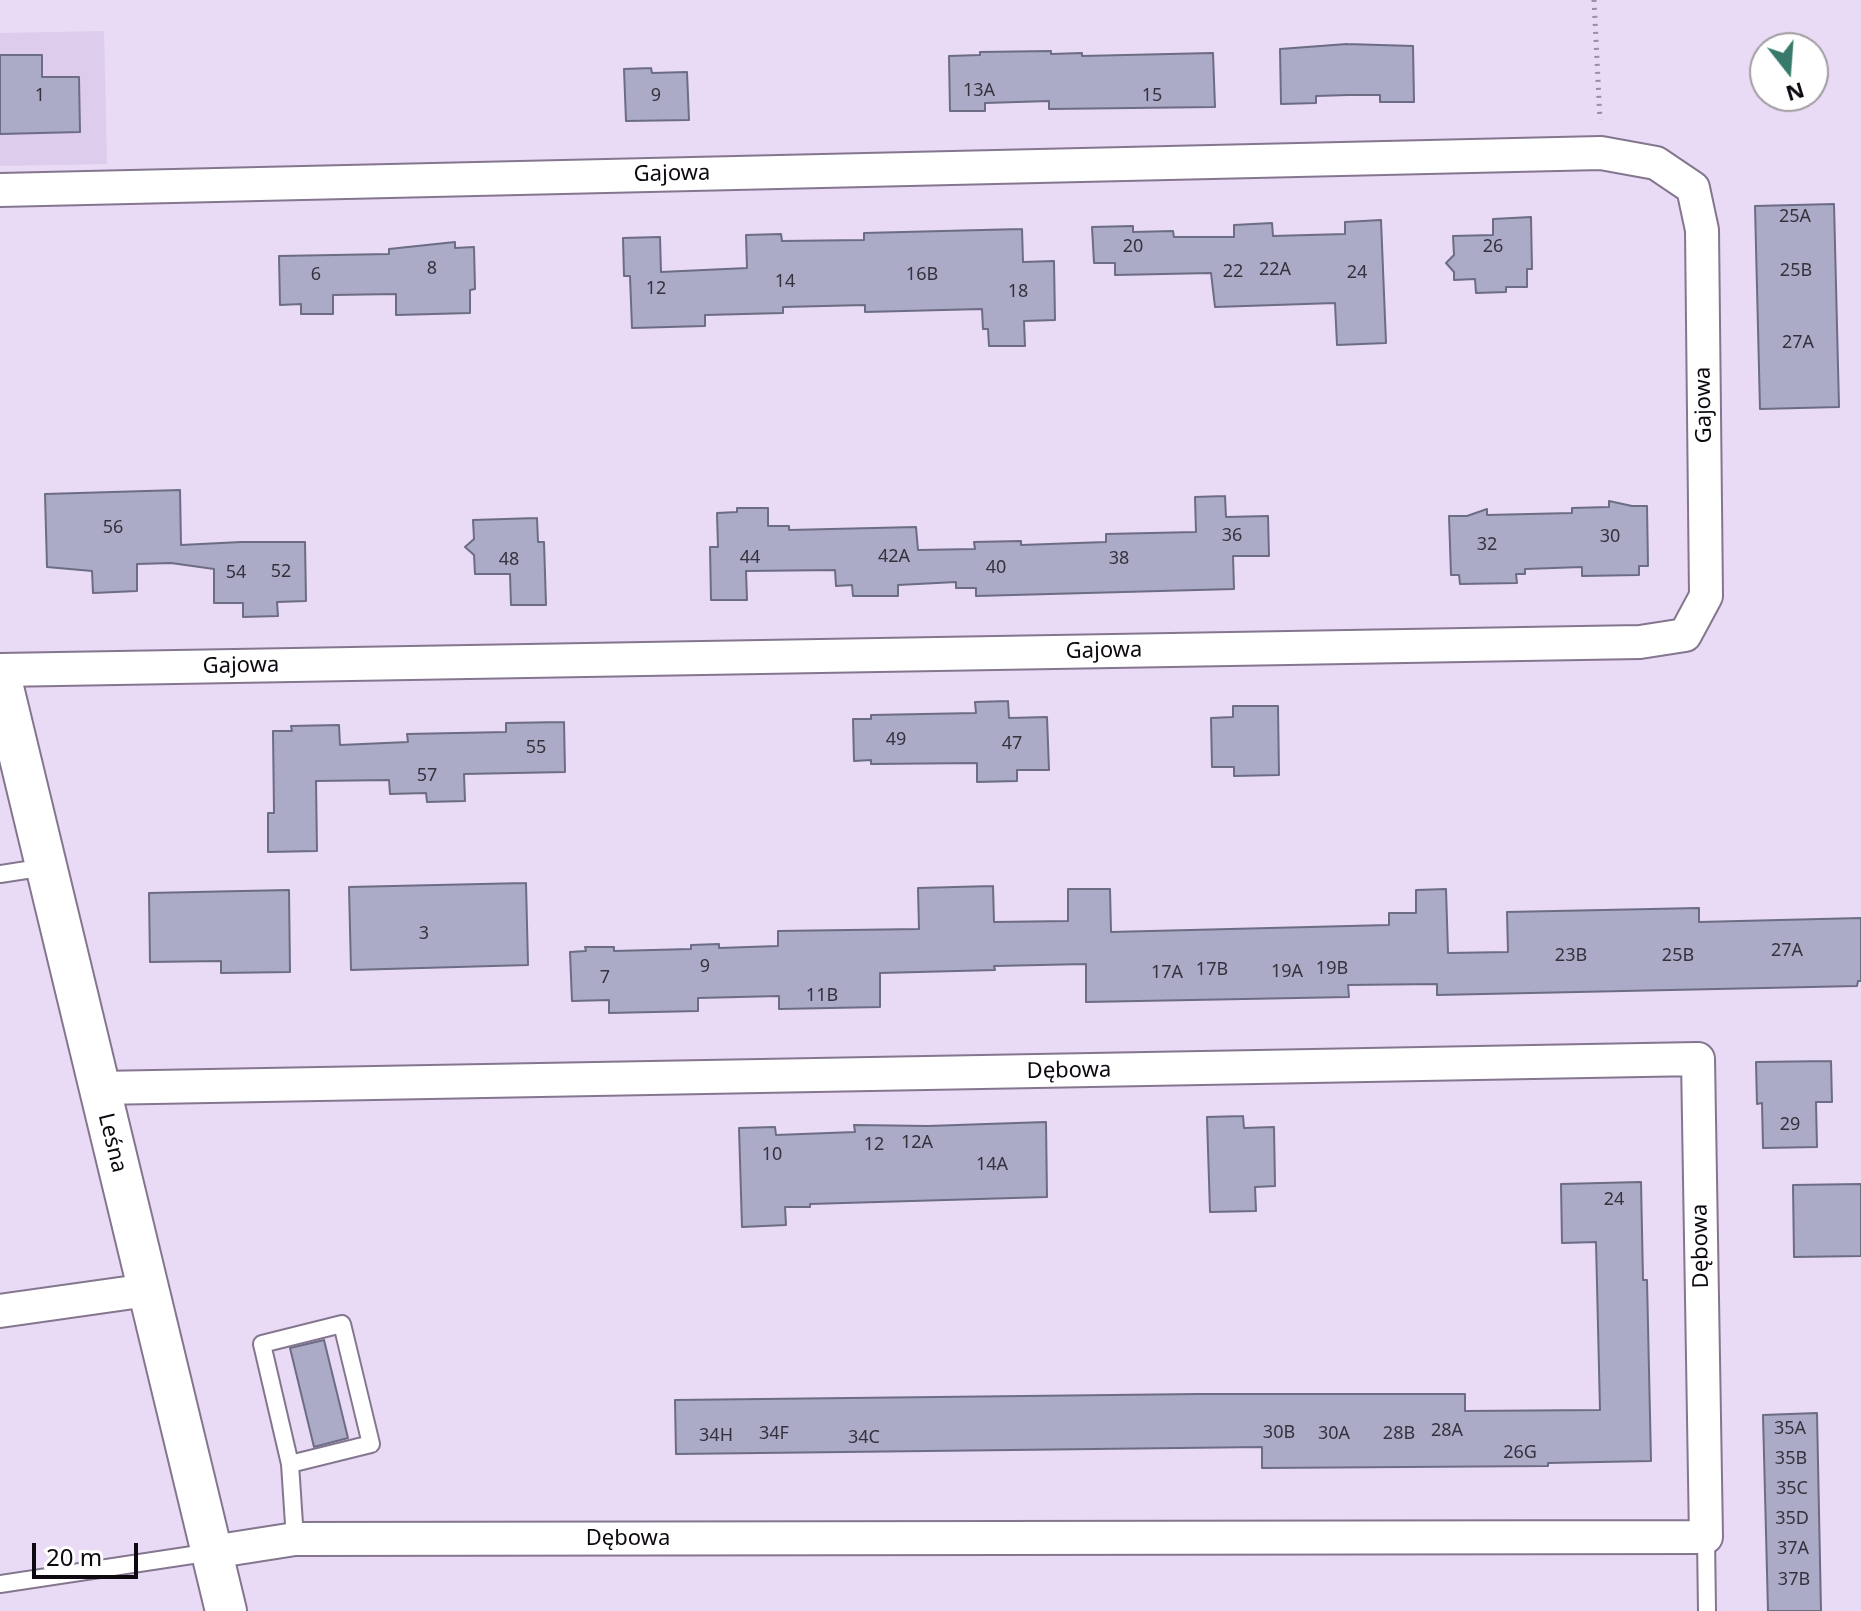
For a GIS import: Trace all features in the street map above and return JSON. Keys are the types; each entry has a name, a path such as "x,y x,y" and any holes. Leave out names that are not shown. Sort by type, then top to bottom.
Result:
{"street":[{"name":"Gajowa","path":"0,190 1601,153 1656,163 1693,188 1702,230 1706,596 1685,635 1640,642 0,673"},
{"name":"Leśna","path":"0,673 226,1611"},
{"name":"Dębowa","path":"99,1088 1698,1059 1706,1537 295,1539 212,1552"},
{"path":"0,1311 148,1290"}],"lane":[{"path":"0,874 46,867"},
{"path":"290,1464 371,1444 342,1324 262,1344 290,1464 295,1539"},
{"path":"1706,1537 1707,1611"},
{"path":"0,1584 212,1552"}],"path":[{"path":"1594,0 1601,153"}],"shaded area":[{"path":"104,31 107,164 0,166 0,33"}],"building":[{"path":"1347,44 1413,46 1414,102 1380,102 1380,95 1348,95 1316,96 1316,103 1281,104 1280,49"},
{"path":"1051,51 1051,54 1082,53 1082,56 1213,53 1215,107 1049,109 1049,101 985,103 985,111 950,111 949,56 980,55 980,52"},
{"path":"0,55 42,55 42,77 79,77 80,132 0,134"},
{"path":"651,68 652,73 687,72 689,120 626,121 624,69"},
{"path":"1834,204 1839,407 1760,409 1755,206"},
{"path":"1531,217 1532,269 1527,269 1527,287 1506,287 1506,292 1476,293 1475,279 1454,280 1454,272 1446,263 1454,255 1453,236 1493,235 1493,219"},
{"path":"1381,220 1386,343 1337,345 1335,303 1215,307 1211,273 1115,275 1115,263 1094,263 1092,227 1133,226 1133,232 1173,231 1174,237 1234,237 1234,225 1272,223 1273,236 1345,234 1345,222"},
{"path":"1022,229 1023,262 1054,261 1055,320 1024,321 1025,346 989,346 988,329 983,329 982,309 865,312 865,305 783,307 783,313 705,315 705,326 632,328 630,276 624,276 623,238 660,237 661,272 747,268 746,235 781,234 782,241 864,240 864,233"},
{"path":"455,242 455,248 474,247 475,289 470,290 470,313 396,315 396,294 333,295 333,314 301,314 301,304 280,305 279,256 389,254 389,249"},
{"path":"180,490 181,545 305,542 306,601 277,602 278,616 243,617 243,603 214,603 214,569 171,563 137,564 137,591 93,593 92,571 47,567 45,494"},
{"path":"1225,496 1226,517 1268,516 1269,556 1233,556 1234,589 976,596 976,588 956,588 956,582 898,585 898,596 853,596 852,585 836,586 835,570 746,571 747,600 711,600 710,547 718,547 717,513 737,512 737,508 768,508 768,526 789,526 789,530 916,527 918,550 975,549 974,542 1021,541 1021,545 1106,542 1106,534 1196,532 1195,497"},
{"path":"1609,501 1647,506 1648,566 1639,566 1639,575 1582,576 1582,567 1525,569 1525,574 1516,574 1517,583 1460,584 1459,575 1451,575 1449,516 1467,516 1487,509 1487,515 1572,513 1572,508 1609,507"},
{"path":"537,518 538,542 544,542 546,605 511,605 510,574 475,574 474,555 465,547 474,539 473,520"},
{"path":"1008,701 1009,718 1047,717 1049,770 1017,770 1017,781 977,782 977,763 871,764 871,760 854,761 853,719 871,719 871,715 976,713 975,702"},
{"path":"1233,706 1278,706 1279,775 1234,776 1234,767 1212,767 1211,718 1233,717"},
{"path":"564,722 565,772 464,774 465,801 427,802 426,793 390,794 389,780 316,781 317,851 268,852 268,813 274,813 273,731 292,731 291,726 339,725 340,745 408,742 407,734 506,732 506,723"},
{"path":"526,883 528,965 351,970 349,887"},
{"path":"993,886 994,922 1068,921 1068,889 1110,889 1111,932 1389,925 1389,913 1416,913 1416,890 1446,889 1448,953 1508,952 1507,912 1699,908 1699,922 1861,918 1861,981 1857,986 1437,995 1437,984 1348,985 1349,997 1086,1002 1086,964 880,973 880,1007 779,1009 779,996 698,998 698,1011 609,1013 609,1000 572,1001 570,952 586,951 585,947 614,947 614,951 691,949 691,945 719,944 719,948 778,946 778,931 919,929 918,888"},
{"path":"289,890 290,972 221,973 221,961 150,962 149,893"},
{"path":"1831,1061 1832,1102 1816,1102 1817,1147 1763,1148 1762,1103 1757,1104 1756,1062"},
{"path":"1243,1116 1244,1128 1274,1127 1275,1186 1255,1187 1256,1211 1210,1212 1207,1117"},
{"path":"1046,1122 1047,1197 810,1204 810,1207 785,1207 786,1225 742,1227 739,1128 775,1127 776,1135 855,1132 854,1125"},
{"path":"1641,1182 1643,1280 1647,1280 1651,1461 1548,1463 1548,1466 1262,1468 1262,1447 676,1454 675,1400 1465,1394 1465,1411 1600,1410 1596,1242 1562,1243 1561,1184"},
{"path":"1861,1184 1861,1256 1794,1257 1793,1185"},
{"path":"324,1340 348,1438 314,1447 290,1348"},
{"path":"1817,1413 1821,1611 1768,1611 1763,1415"}]}
